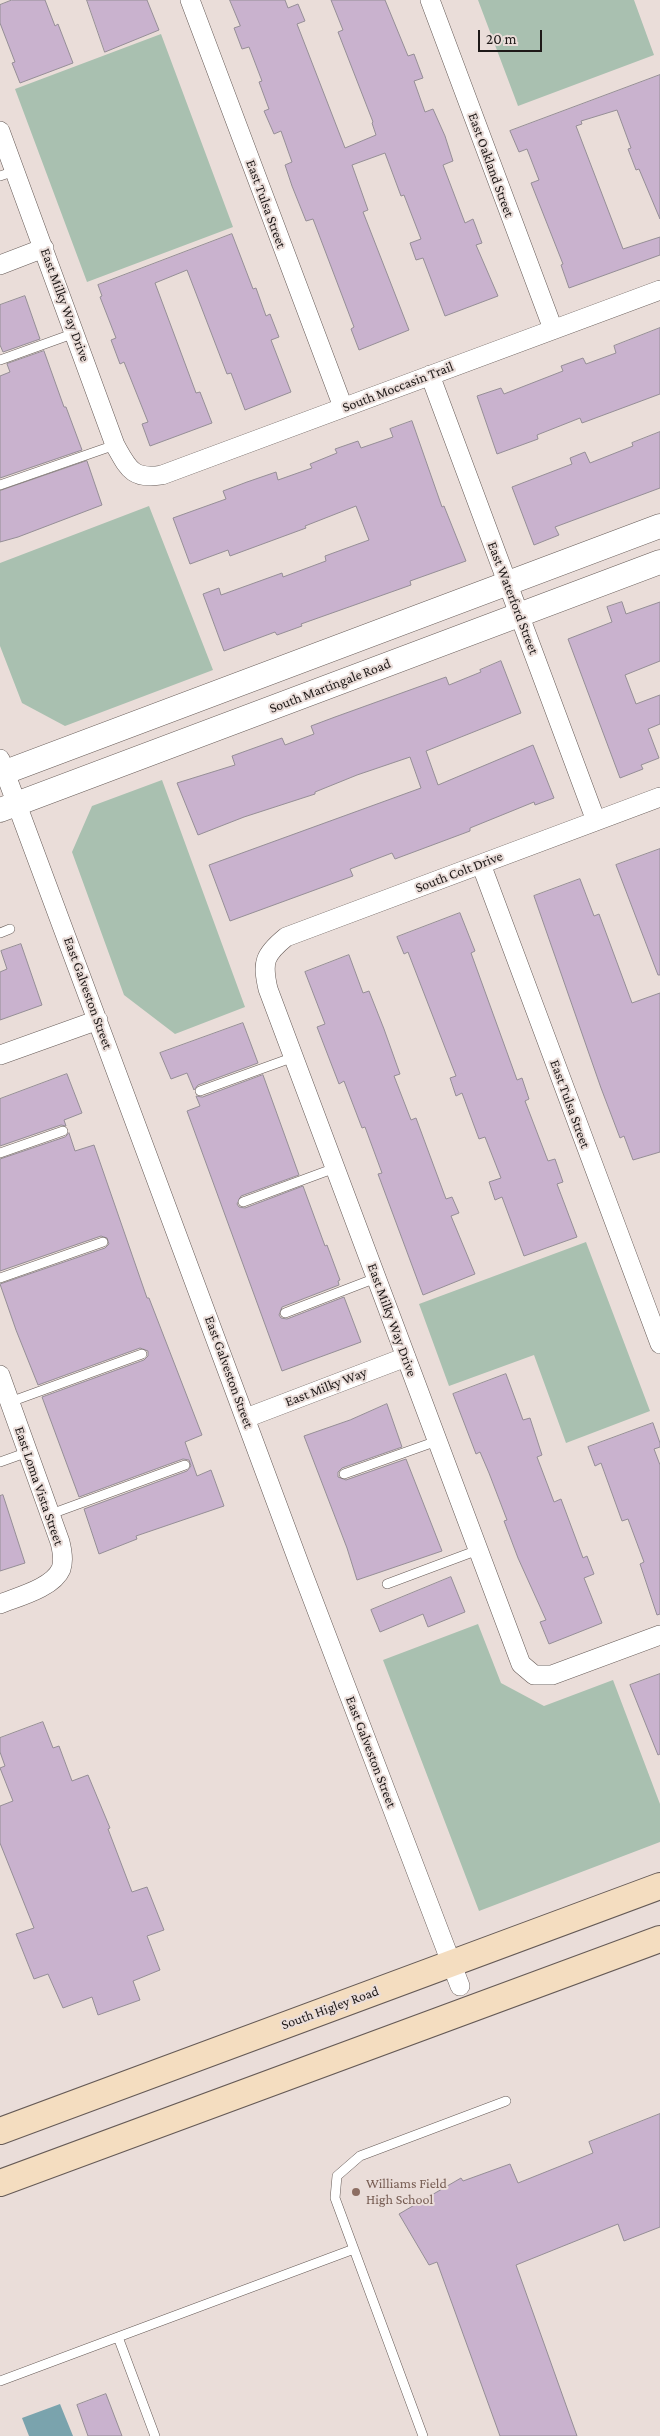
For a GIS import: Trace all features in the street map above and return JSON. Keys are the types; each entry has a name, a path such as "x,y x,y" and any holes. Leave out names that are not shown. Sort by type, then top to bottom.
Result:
{"main road":[{"name":"South Higley Road","path":"0,2131 455,1974 660,1886"},
{"path":"0,2183 660,1940"}],"street":[{"name":"East Tulsa Street","path":"190,0 342,407"},
{"name":"East Oakland Street","path":"430,0 552,329"},
{"name":"East Milky Way Drive","path":"0,131 7,174 44,248 115,445 127,466 136,474"},
{"path":"0,265 44,248"},
{"name":"South Moccasin Trail","path":"136,474 148,477 162,475 660,290"},
{"name":"East Waterford Street","path":"430,375 596,820"},
{"path":"2,768 507,584 660,526"},
{"name":"South Martingale Road","path":"9,807 660,562"},
{"name":"East Galveston Street","path":"2,768 9,807 98,1020 455,1974"},
{"name":"South Colt Drive","path":"267,958 273,948 286,937 660,797"},
{"name":"East Tulsa Street","path":"481,864 660,1344"},
{"name":"East Milky Way Drive","path":"267,958 264,969 268,989 521,1664 534,1675 552,1675 660,1635"},
{"path":"0,1055 98,1020"},
{"name":"East Milky Way","path":"246,1418 406,1357"},
{"name":"East Loma Vista Street","path":"0,1375 51,1514 60,1542 62,1557 61,1570 54,1578 37,1590 0,1604"}],"lane":[{"path":"0,360 76,333"},
{"path":"0,485 115,445"},
{"path":"0,933 10,929"},
{"path":"200,1091 294,1057"},
{"path":"0,1154 63,1131"},
{"path":"243,1202 335,1168"},
{"path":"0,1278 103,1242"},
{"path":"285,1313 376,1278"},
{"path":"10,1402 142,1354"},
{"path":"344,1474 437,1441"},
{"path":"0,1462 28,1452"},
{"path":"51,1514 185,1464"},
{"path":"387,1584 478,1550"},
{"path":"423,2436 335,2198 337,2176 360,2156 506,2101"},
{"path":"0,2381 354,2249"},
{"path":"118,2337 155,2436"}],"green space":[{"path":"478,0 634,0 654,55 518,106"},
{"path":"161,34 233,227 87,282 15,89"},
{"path":"149,506 213,670 65,726 22,703 0,646 0,563"},
{"path":"162,780 245,1007 175,1034 124,995 72,852 92,806"},
{"path":"586,1242 650,1411 566,1443 534,1355 449,1386 419,1304"},
{"path":"478,1624 501,1683 544,1706 613,1680 660,1804 660,1842 479,1911 383,1660"}],"water":[{"path":"60,2404 73,2436 29,2436 22,2418"}],"building":[{"path":"12,0 45,0 55,26 58,24 73,63 20,83 12,63 15,62 0,23 0,5"},
{"path":"87,0 147,0 159,30 105,52"},
{"path":"230,0 285,0 288,8 298,4 305,21 297,24 345,148 376,135 373,122 338,32 343,30 331,0 385,0 408,56 414,54 423,78 414,81 425,112 433,109 445,136 453,161 443,165 465,223 473,219 482,243 476,245 498,296 445,316 423,258 416,260 410,243 421,239 404,195 401,196 385,153 352,165 368,210 363,212 409,330 359,350 351,329 354,327 313,219 306,221 292,186 285,165 292,162 281,131 274,134 264,111 269,109 259,82 262,81 249,47 242,49 234,28 240,26"},
{"path":"660,75 660,219 639,169 636,170 628,149 631,148 617,110 581,121 582,124 576,126 623,249 660,237 660,255 569,288 561,265 563,264 531,183 539,180 527,149 519,152 510,131"},
{"path":"232,234 253,289 256,288 266,316 270,314 279,337 271,340 291,392 245,410 231,373 227,374 187,270 155,283 196,393 200,392 212,423 150,446 142,424 148,422 124,362 120,364 111,340 116,338 100,297 102,296 98,285"},
{"path":"25,296 40,339 3,352 0,345 0,305"},
{"path":"660,328 660,394 582,423 580,418 537,435 538,439 497,454 477,396 501,388 504,394 563,371 561,366 583,358 586,364 616,353 614,346"},
{"path":"44,351 82,450 0,478 0,376 10,372 7,364"},
{"path":"412,421 442,507 444,506 466,561 410,581 411,585 301,624 302,626 277,635 275,632 224,651 203,594 219,588 221,595 282,573 283,577 326,561 325,556 369,540 356,506 305,526 306,528 230,556 228,550 190,564 173,518 226,499 223,491 247,482 276,472 278,480 312,468 310,464 337,453 335,449 358,441 361,448 393,437 390,429"},
{"path":"660,432 660,488 555,527 559,535 534,545 512,487 572,464 570,458 585,452 590,463 633,446 632,443"},
{"path":"87,461 102,505 0,542 0,491"},
{"path":"622,602 626,614 660,602 660,661 625,675 636,704 660,695 660,724 648,729 659,758 641,765 643,769 620,778 568,639 612,622 607,607"},
{"path":"501,661 521,713 426,751 438,785 533,745 554,798 535,805 534,802 470,828 470,831 395,859 392,853 350,869 353,876 230,921 209,865 421,788 410,757 357,775 315,792 315,794 244,817 198,835 177,783 235,765 232,756 282,738 285,745 314,734 311,726 446,677 449,685 481,672 480,670"},
{"path":"660,849 660,975 658,975 616,865"},
{"path":"580,879 594,916 599,914 632,1003 660,993 660,1152 633,1160 624,1136 620,1138 601,1088 534,896"},
{"path":"460,913 475,951 471,953 517,1080 522,1078 529,1099 525,1101 548,1161 555,1159 563,1182 557,1184 577,1237 524,1256 502,1197 495,1200 489,1182 501,1178 485,1137 479,1139 462,1093 456,1096 450,1078 456,1076 408,952 404,954 397,937"},
{"path":"21,944 42,1005 0,1020 0,972 7,969 1,951"},
{"path":"349,955 363,993 369,991 384,1029 400,1074 394,1076 411,1120 416,1118 446,1199 452,1197 459,1213 451,1216 475,1274 423,1295 378,1174 382,1173 365,1127 362,1128 344,1081 339,1084 317,1027 325,1024 305,972"},
{"path":"243,1023 258,1063 198,1085 194,1090 187,1073 171,1079 160,1053"},
{"path":"67,1074 82,1113 64,1120 66,1126 61,1125 0,1146 0,1099"},
{"path":"263,1075 299,1175 241,1196 237,1204 239,1207 245,1208 303,1186 325,1246 327,1245 340,1280 338,1281 339,1285 282,1307 279,1315 281,1318 287,1319 344,1297 361,1342 282,1371 187,1111 200,1106 196,1096 202,1097"},
{"path":"69,1133 75,1151 94,1145 147,1298 149,1298 202,1435 185,1442 197,1476 211,1470 224,1506 136,1536 137,1539 99,1554 84,1509 187,1471 191,1466 189,1460 183,1459 79,1497 42,1397 144,1360 148,1356 148,1351 140,1348 38,1385 16,1330 0,1284 105,1248 109,1244 107,1238 101,1236 0,1271 0,1159 65,1137"},
{"path":"506,1374 523,1420 530,1418 542,1455 537,1457 554,1502 561,1499 583,1558 587,1556 594,1574 584,1578 602,1623 549,1644 540,1622 546,1620 518,1558 504,1521 507,1520 489,1473 480,1452 476,1454 453,1394"},
{"path":"387,1404 402,1447 342,1468 338,1472 338,1477 346,1480 406,1459 442,1551 357,1580 347,1548 304,1436 350,1420"},
{"path":"653,1423 660,1443 660,1447 654,1449 660,1465 660,1614 657,1615 640,1564 644,1562 628,1519 622,1521 601,1463 595,1466 588,1447"},
{"path":"3,1495 25,1563 0,1571 0,1496"},
{"path":"451,1577 465,1612 428,1627 423,1614 380,1632 371,1610"},
{"path":"660,1674 660,1754 658,1755 630,1685"},
{"path":"43,1722 53,1748 59,1746 72,1781 88,1775 110,1828 108,1829 132,1892 147,1887 164,1930 147,1936 160,1970 133,1981 140,2000 98,2015 92,1997 63,2008 48,1974 34,1979 16,1934 34,1928 0,1843 0,1806 13,1801 0,1768 5,1766 0,1752 0,1738"},
{"path":"660,2114 660,2227 624,2241 618,2224 516,2265 577,2436 500,2436 437,2262 429,2265 399,2214 461,2178 463,2181 510,2164 518,2183 593,2153 589,2142"},
{"path":"106,2394 122,2436 88,2436 77,2405"}],"place":[{"name":"Williams Field High School","path":"356,2192"}]}
